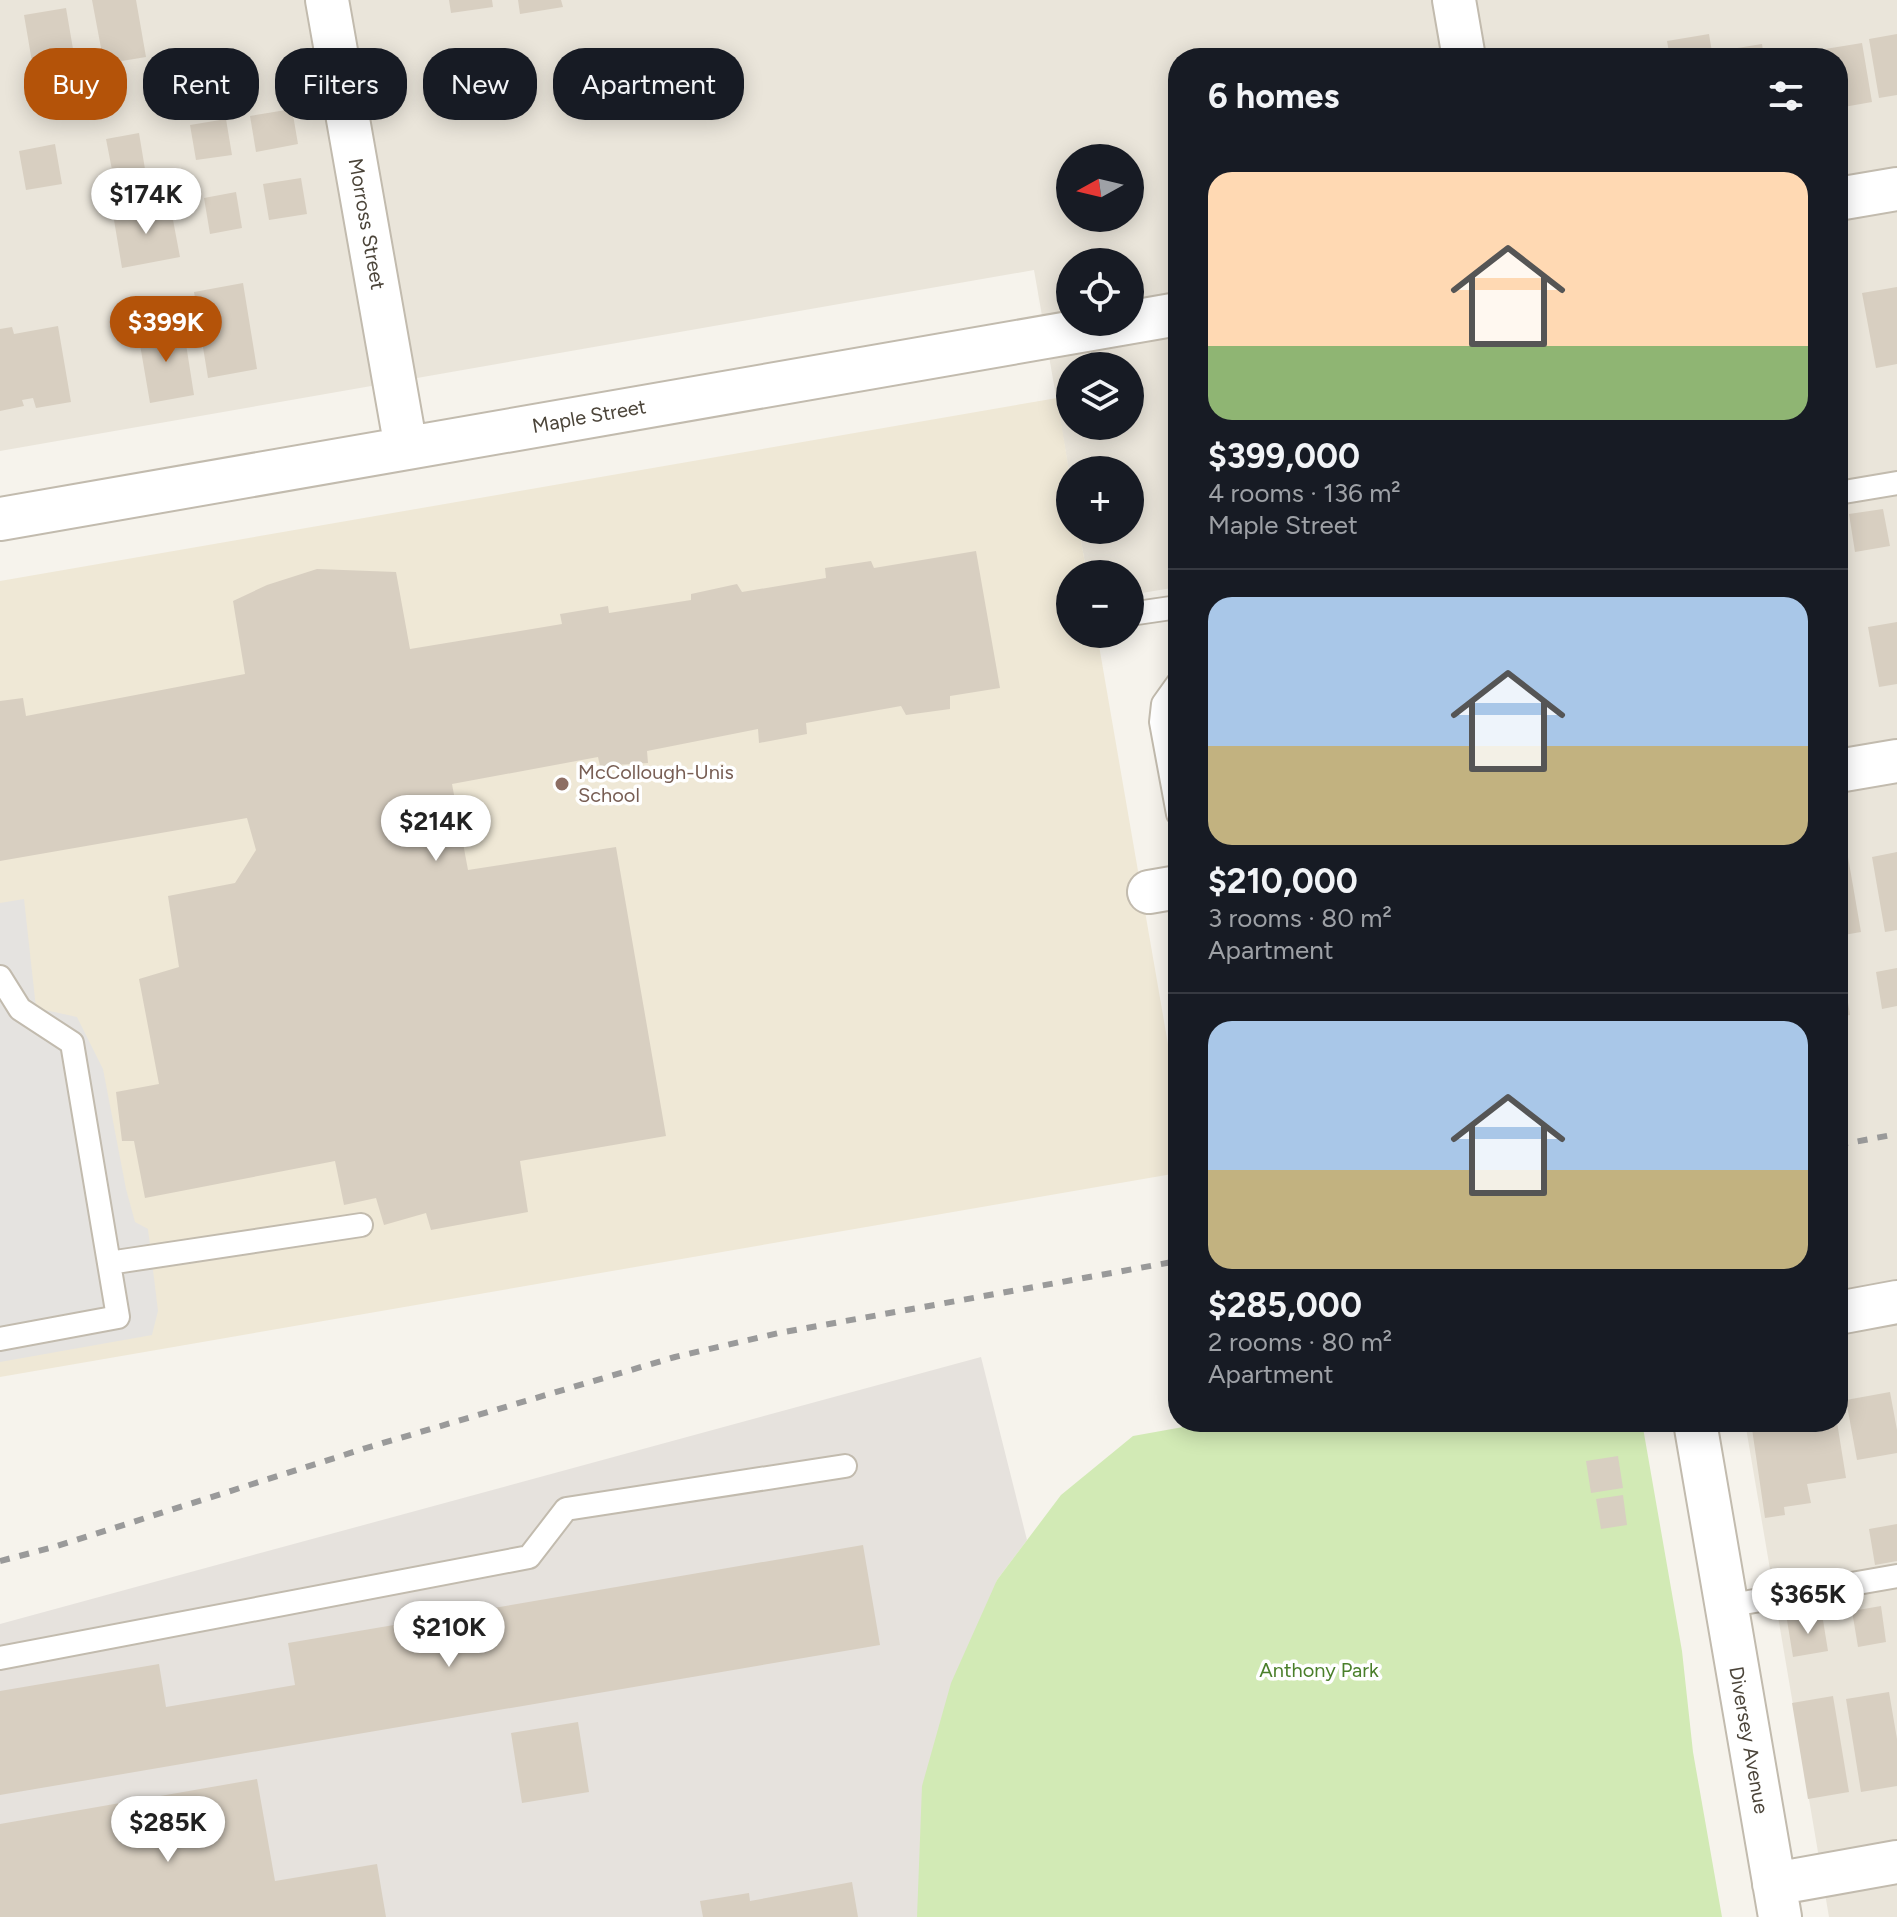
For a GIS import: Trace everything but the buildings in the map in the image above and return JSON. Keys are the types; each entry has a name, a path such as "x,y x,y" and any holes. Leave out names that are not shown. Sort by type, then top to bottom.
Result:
{"street":[{"name":"Morross Street","path":"327,0 406,448"},
{"path":"1454,0 1462,48"},
{"path":"1848,197 1897,189"},
{"name":"Maple Street","path":"0,519 1168,316"},
{"path":"1848,769 1897,761"},
{"path":"1848,1311 1897,1302"},
{"name":"Diversey Avenue","path":"1697,1432 1777,1900"},
{"path":"1777,1900 1897,1862"}],"lane":[{"path":"1848,491 1897,483"},
{"path":"1144,612 1168,608"},
{"path":"1168,697 1163,704 1161,722 1168,753"},
{"path":"0,977 20,1009 72,1043 118,1317 0,1339"},
{"path":"109,1263 361,1225"},
{"path":"0,1658 529,1557 566,1509 845,1466"},
{"path":"1726,1606 1897,1576"}],"shaded area":[{"path":"0,0 1897,0 1897,1917 1829,1917 1747,1432 1848,1432 1848,48 1168,48 1168,589 1144,593 1144,560 1084,560 1082,544 1144,544 1144,456 1066,456 1064,440 1144,440 1144,352 1056,352 1056,396 1034,270 0,451"},
{"name":"McCollough-Unis School","path":"1056,398 1056,440 1064,440 1067,456 1056,456 1056,544 1082,544 1084,560 1056,560 1056,648 1099,648 1168,1044 1168,1175 0,1377 0,581"},
{"path":"24,899 36,1008 77,1017 103,1069 135,1222 148,1229 158,1311 152,1335 0,1362 0,903"},
{"path":"981,1357 1027,1540 997,1580 917,1917 0,1917 0,1624"}],"green space":[{"name":"Anthony Park","path":"1168,1430 1644,1432 1682,1651 1693,1752 1722,1917 917,1917 922,1786 951,1683 997,1580 1061,1495 1133,1436"}],"railway":[{"path":"1848,1143 1897,1134"},
{"path":"0,1561 675,1357 779,1333 1168,1263"}],"place":[{"name":"McCollough-Unis School","path":"562,784"}]}
